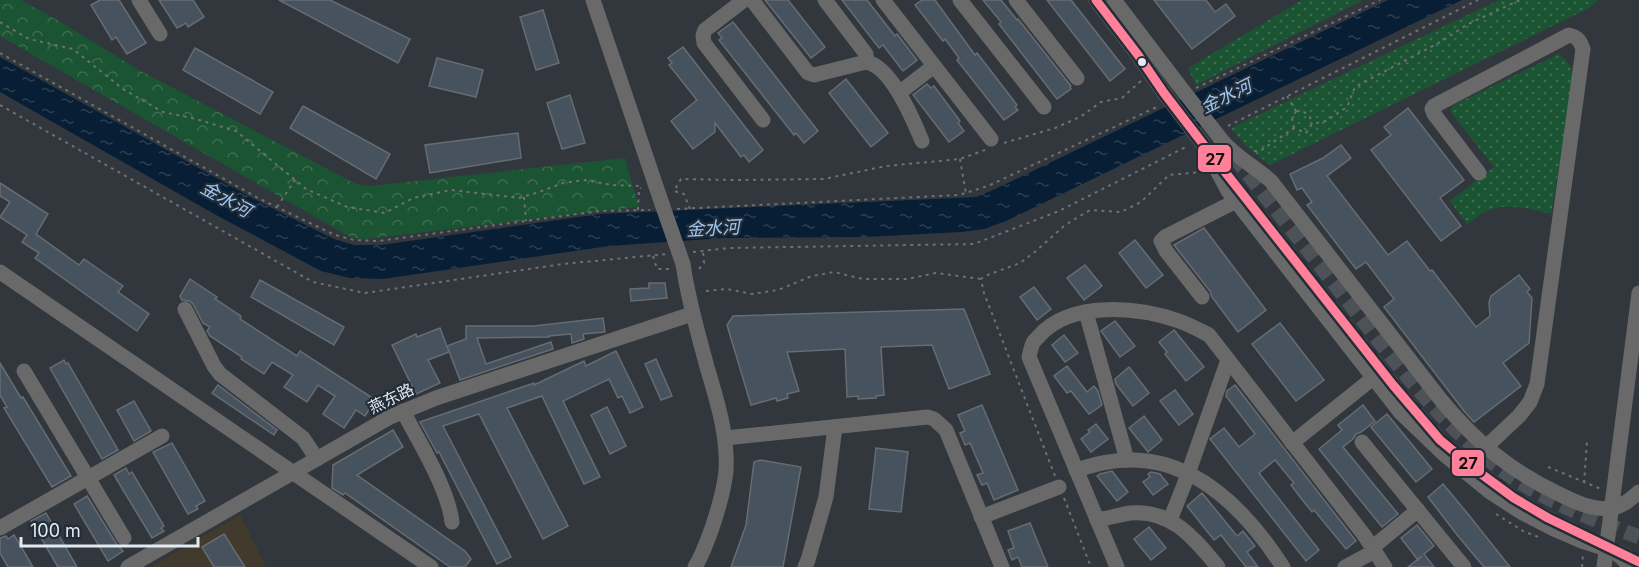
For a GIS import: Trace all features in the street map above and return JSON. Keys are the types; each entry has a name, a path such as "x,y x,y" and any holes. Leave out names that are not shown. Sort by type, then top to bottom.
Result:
{"street":[{"path":"139,0 160,34"},
{"path":"593,0 664,208 675,262 719,409 725,438 726,470 723,493 708,539 695,567"},
{"path":"744,0 705,30 704,43 764,120"},
{"path":"752,0 808,73 814,75 866,62 872,63 896,88 922,141"},
{"path":"825,0 866,54 866,62"},
{"path":"883,0 991,139"},
{"path":"960,0 1044,107"},
{"path":"1016,0 1077,78"},
{"path":"1096,0 1138,55 1162,99 1199,144 1228,191 1373,378 1408,419 1446,456 1490,492 1554,529 1582,542 1613,551 1630,567"},
{"path":"1114,0 1178,84 1222,133 1227,148 1271,181 1463,426 1511,467 1541,486 1583,505 1593,508 1611,508 1622,505 1639,492"},
{"path":"1479,173 1434,114 1432,109 1434,106 1569,36 1575,36 1580,40 1583,49 1537,384 1530,402 1520,416 1486,447"},
{"path":"899,93 934,66"},
{"path":"1202,297 1166,251 1161,241 1236,201"},
{"path":"0,272 431,567"},
{"path":"1604,567 1639,293"},
{"path":"185,309 220,374 303,438 317,459"},
{"path":"1117,567 1029,357 1033,343 1046,328 1072,315 1099,310 1144,312 1180,321 1209,335 1374,549 1385,567"},
{"path":"1086,312 1126,460"},
{"name":"燕东路","path":"128,567 403,411 435,398 692,314"},
{"path":"1170,520 1228,360"},
{"path":"24,371 124,537"},
{"path":"1292,443 1373,378"},
{"path":"403,411 441,484 452,522"},
{"path":"725,438 928,417 934,419 946,430 1002,567"},
{"path":"805,567 826,497 835,427"},
{"path":"0,528 162,436"},
{"path":"1362,442 1464,567"},
{"path":"1076,470 1104,462 1135,460 1159,463 1197,477 1228,500 1248,521 1283,567"},
{"path":"981,517 1059,487"},
{"path":"1345,567 1374,549 1418,510"},
{"path":"1097,520 1131,513 1153,514 1170,520 1195,540 1218,567"}],"path":[{"path":"1193,90 1380,0"},
{"path":"1222,133 1287,96 1478,0"},
{"path":"1294,128 1306,133 1312,124 1326,120 1347,107 1355,87 1442,41 1468,24 1520,0"},
{"path":"0,22 29,39 73,49 123,90 163,112 236,131 306,189 347,207 384,213 413,198 451,190 519,198 563,183 585,180 645,186 639,189 638,210"},
{"path":"0,53 277,207 336,235 354,240 378,241 600,212 966,194 988,186 1162,99"},
{"path":"1287,96 1296,111"},
{"path":"0,105 313,282 365,293 563,264 653,255 675,262"},
{"path":"1296,111 1304,112 1310,117 1312,124"},
{"path":"1294,128 1292,119 1296,111"},
{"path":"1249,150 1260,151 1294,128"},
{"path":"693,252 729,248 974,244 1059,211 1199,144"},
{"path":"960,159 966,194"},
{"path":"277,207 295,180"},
{"path":"674,191 684,194 690,209"},
{"path":"524,197 526,221"},
{"path":"699,269 705,263 703,251"},
{"path":"653,255 657,269 675,262"},
{"path":"706,291 727,289 752,294 778,290 812,276 834,272 863,279 907,279 936,273 981,279"},
{"path":"1584,483 1587,441"},
{"path":"1548,467 1606,492"},
{"path":"1582,567 1583,555"}],"shaded area":[{"path":"240,515 266,567 151,567"}],"green space":[{"path":"0,0 21,0 139,70 356,184 370,186 625,158 639,207 365,239 352,238 0,36"},
{"path":"1302,0 1363,0 1196,85 1188,68"},
{"path":"1499,0 1598,0 1589,8 1270,165 1246,146 1231,128"},
{"path":"1558,54 1569,65 1574,81 1551,214 1517,207 1499,207 1483,213 1467,224 1450,201 1494,167 1450,111 1452,106"}],"water":[{"name":"金水河","path":"1388,0 1462,0 1006,221 984,229 866,237 724,238 609,246 383,279 350,278 321,271 216,215 0,92 0,57 258,201 334,239 354,245 381,245 599,214 976,197"}],"building":[{"path":"100,0 119,0 146,43 127,54 116,37 112,40 91,5"},
{"path":"159,0 193,0 204,17 188,27 186,23 177,28"},
{"path":"279,0 330,0 410,39 398,63"},
{"path":"765,0 788,0 825,47 811,58"},
{"path":"842,0 867,0 917,60 903,71 883,45 879,48"},
{"path":"922,0 935,0 975,55 977,53 1017,105 1015,107 1018,110 1004,120 957,60 959,58 945,39 943,41 915,5"},
{"path":"983,0 1001,0 1071,86 1071,89 1057,99"},
{"path":"1047,0 1071,0 1125,69 1110,81"},
{"path":"1154,0 1206,0 1215,12 1226,4 1235,16 1192,49"},
{"path":"543,10 559,63 536,70 520,17"},
{"path":"733,22 818,131 804,143 796,133 794,135 719,40 722,38 718,33"},
{"path":"683,47 763,150 749,162 744,155 741,157 715,123 715,132 693,149 671,121 697,100 669,65 672,63 668,58"},
{"path":"195,48 273,92 260,114 183,70"},
{"path":"437,58 483,70 476,97 429,86"},
{"path":"846,79 888,133 871,147 829,93"},
{"path":"927,84 931,88 934,86 960,121 958,123 964,131 949,142 913,95"},
{"path":"570,95 585,143 562,149 547,103"},
{"path":"303,106 390,154 376,179 290,128"},
{"path":"1408,108 1464,180 1440,198 1461,226 1441,241 1371,150 1391,135 1384,127"},
{"path":"518,133 521,158 430,173 425,145"},
{"path":"1341,145 1351,158 1327,176 1388,255 1407,241 1476,327 1490,316 1491,296 1519,275 1530,289 1527,292 1532,298 1529,343 1503,363 1521,386 1474,422 1384,307 1394,299 1366,262 1356,269 1307,205 1312,202 1302,188 1297,190 1290,174 1323,158"},
{"path":"0,183 48,214 36,234 79,265 84,259 123,286 118,292 149,314 137,331 35,258 39,253 22,242 27,235 0,217 10,202 0,196"},
{"path":"1204,228 1266,310 1238,332 1174,245"},
{"path":"1135,240 1163,275 1146,288 1119,253"},
{"path":"1085,265 1102,286 1084,300 1067,278"},
{"path":"190,279 241,316 240,319 297,356 300,351 371,397 368,402 372,405 365,416 356,410 344,428 323,414 335,396 318,385 307,402 284,387 293,375 272,362 264,374 210,336 207,331 210,327 203,323 193,304 182,300 180,296"},
{"path":"260,280 344,327 334,345 251,297"},
{"path":"649,283 665,283 667,298 631,301 630,289 649,288"},
{"path":"1034,287 1051,309 1037,320 1020,297"},
{"path":"964,309 990,374 949,389 932,345 881,347 884,395 876,396 876,398 847,397 845,349 787,352 799,391 787,394 788,398 777,401 776,398 751,405 727,325 733,316"},
{"path":"603,318 605,332 583,334 584,339 572,343 571,334 549,337 477,338 486,364 551,342 553,349 460,380 447,346 466,339 466,326 534,326"},
{"path":"1115,321 1135,346 1120,357 1101,331"},
{"path":"1280,323 1324,380 1296,401 1252,344"},
{"path":"440,328 449,352 428,360 440,383 416,394 392,345 416,334 417,337"},
{"path":"1174,330 1204,367 1186,381 1165,354 1167,352 1159,342"},
{"path":"1064,335 1078,353 1065,362 1052,345"},
{"path":"616,351 643,407 630,413 622,396 618,398 609,379 563,401 600,477 584,484 542,396 507,408 568,526 543,539 479,414 443,426 511,557 497,564 439,452 437,453 420,422 534,383 534,385 584,361 586,366"},
{"path":"656,359 672,396 661,400 645,364"},
{"path":"64,360 66,364 68,363 118,450 102,459 50,368"},
{"path":"0,363 71,476 52,487 4,408 7,407 0,395"},
{"path":"1067,366 1087,392 1094,386 1098,391 1102,405 1089,414 1071,391 1067,393 1054,376"},
{"path":"1129,367 1149,393 1133,406 1116,384 1115,379"},
{"path":"218,385 277,430 274,435 212,393"},
{"path":"1235,385 1356,541 1346,549 1314,510 1312,512 1300,497 1291,485 1294,483 1275,460 1259,473 1319,550 1306,561 1210,439 1224,428 1239,447 1255,434 1226,396 1227,391"},
{"path":"1175,390 1193,414 1179,425 1160,401"},
{"path":"134,401 151,431 134,441 117,410"},
{"path":"982,405 1018,490 994,500 987,483 982,485 977,475 983,473 970,443 965,445 960,433 965,431 958,415"},
{"path":"1363,405 1375,421 1356,434 1343,447 1398,514 1382,527 1319,449 1342,430 1338,425"},
{"path":"607,407 626,446 610,454 591,415"},
{"path":"1387,414 1432,469 1416,482 1371,427"},
{"path":"1144,416 1162,440 1148,452 1129,428"},
{"path":"1096,424 1108,439 1091,452 1081,439"},
{"path":"393,430 403,447 357,475 465,551 471,559 465,567 450,567 345,493 343,495 332,488 333,465"},
{"path":"172,443 205,501 196,506 198,509 188,514 153,452"},
{"path":"876,448 908,452 901,512 869,509"},
{"path":"760,460 801,467 783,567 731,567 746,525 754,462"},
{"path":"126,468 129,474 132,472 164,526 161,528 164,531 152,538 114,475"},
{"path":"1112,471 1128,492 1117,501 1097,476"},
{"path":"1151,472 1160,474 1168,484 1153,495 1143,482 1150,477 1148,474"},
{"path":"1443,484 1510,567 1484,567 1458,536 1428,497"},
{"path":"1202,493 1237,536 1243,531 1255,546 1247,552 1258,567 1246,567 1221,535 1214,540 1187,506"},
{"path":"87,496 123,551 108,561 74,504"},
{"path":"46,513 77,567 58,567 31,521"},
{"path":"1030,523 1048,567 1022,567 1018,557 1012,560 1008,550 1014,548 1008,531"},
{"path":"1417,525 1434,546 1424,554 1434,567 1408,567 1418,559 1401,538"},
{"path":"1149,527 1166,548 1151,560 1134,539"},
{"path":"224,534 245,567 214,567 202,547"},
{"path":"14,535 33,567 8,567 0,553 0,538 6,536 8,539"}],"tunnel":[{"path":"1234,156 1395,361 1433,406 1475,448 1523,484 1580,513 1639,537"},
{"path":"1216,161 1393,385 1440,440 1514,498 1579,533"},
{"path":"1616,551 1639,562"}],"transit line":[{"name":"27","path":"1096,0 1203,144 1393,385 1440,440 1514,498 1548,518 1639,562"}]}
